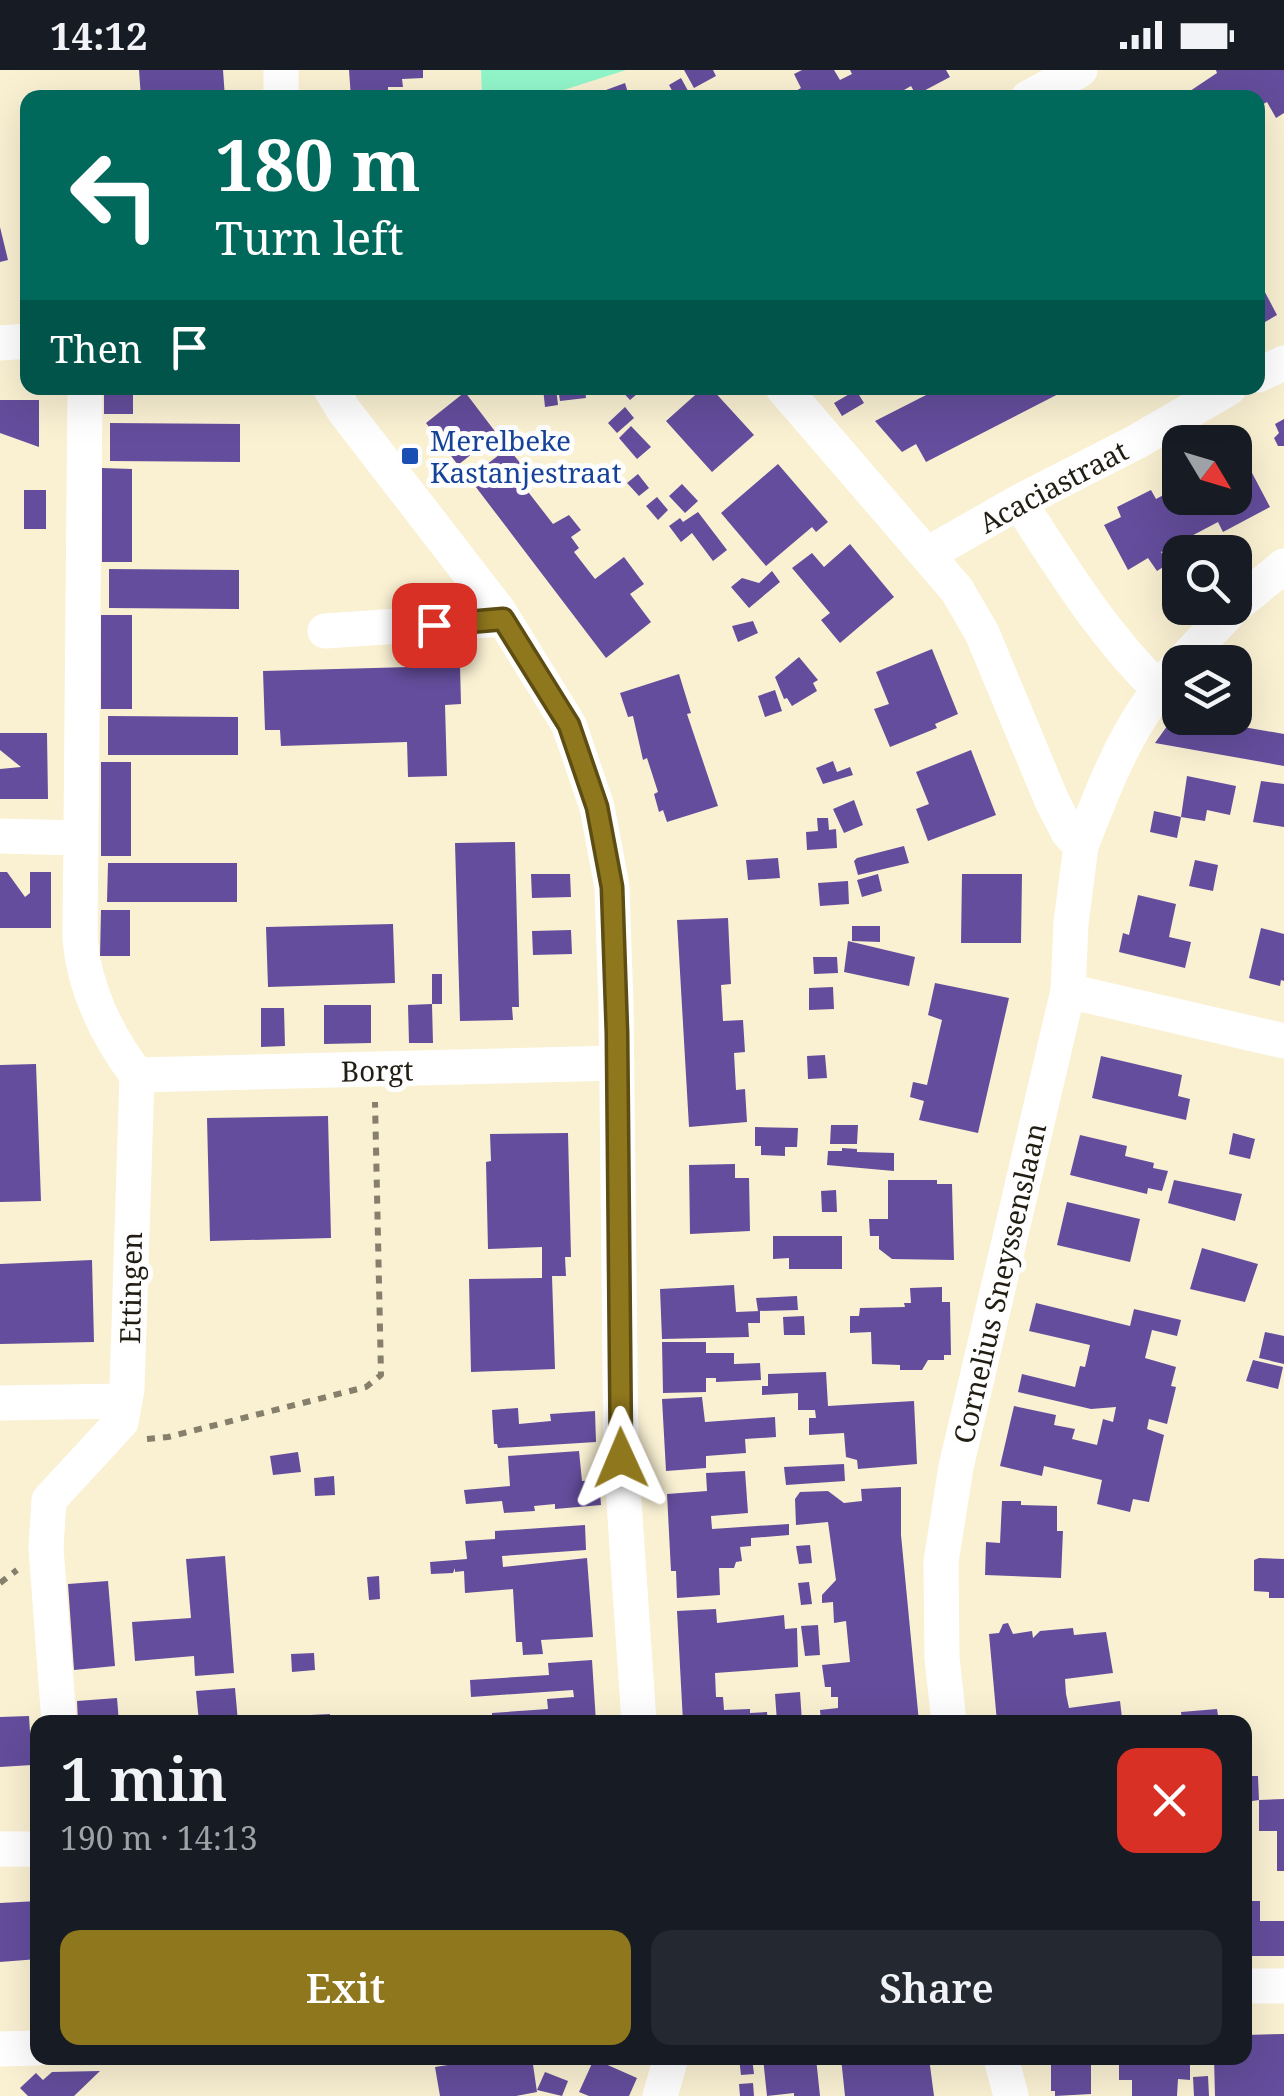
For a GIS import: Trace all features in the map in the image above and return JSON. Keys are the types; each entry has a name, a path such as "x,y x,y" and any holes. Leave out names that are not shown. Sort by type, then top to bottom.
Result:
{"street":[{"path":"1041,90 1080,70"},
{"path":"85,395 82,968 113,1041 137,1074"},
{"path":"334,395 503,619 569,725 597,807 612,887 621,1458 639,1715"},
{"path":"789,395 956,590 982,633 1052,802 1080,846"},
{"name":"Acaciastraat","path":"928,554 1217,395"},
{"path":"1019,502 1132,662 1162,669"},
{"name":"Cornelius Sneyssenslaan","path":"1252,592 1284,566"},
{"path":"326,632 503,619"},
{"name":"Cornelius Sneyssenslaan","path":"1198,645 1217,625"},
{"name":"Cornelius Sneyssenslaan","path":"947,1715 941,1562 950,1504 1068,991 1080,846 1118,751 1162,688"},
{"path":"0,836 80,838"},
{"path":"1068,991 1284,1041"},
{"name":"Borgt","path":"137,1074 617,1063"},
{"name":"Ettingen","path":"58,1715 46,1548 49,1500 121,1422 125,1402 137,1074"},
{"path":"0,1404 125,1402"},
{"path":"0,1848 30,1849"},
{"path":"1252,1986 1284,1986"},
{"path":"0,2049 30,2048"},
{"path":"660,2096 668,2065"},
{"path":"1004,2065 1011,2096"}],"path":[{"path":"101,1444 168,1437 366,1387 381,1375 374,1070"}],"green space":[{"path":"481,70 626,70 564,90 482,90"}],"building":[{"path":"139,70 223,70 224,90 140,90"},
{"path":"349,70 423,70 423,78 402,79 403,87 350,90"},
{"path":"684,70 713,70 716,76 694,88"},
{"path":"802,70 834,70 840,80 852,74 850,70 946,70 950,77 925,90 913,90 911,86 904,90 797,90 801,88 794,74"},
{"path":"1216,70 1284,70 1284,113 1276,118 1265,103 1265,90 1192,90"},
{"path":"681,78 688,90 672,90 669,85"},
{"path":"625,83 627,90 606,90"},
{"path":"0,227 8,260 0,262"},
{"path":"1265,292 1277,315 1265,322"},
{"path":"104,395 133,395 133,414 104,414"},
{"path":"461,395 467,395 497,434 458,465 426,423"},
{"path":"544,395 557,395 558,405 545,407"},
{"path":"559,395 586,395 586,398 560,401"},
{"path":"695,395 717,395 754,435 712,472 666,421"},
{"path":"848,395 859,395 864,403 842,416 834,403"},
{"path":"926,395 1056,395 926,462 916,444 902,452 875,421"},
{"path":"0,400 39,400 39,447 0,433"},
{"path":"625,407 634,418 617,433 608,423"},
{"path":"1284,419 1284,446 1278,446 1275,424"},
{"path":"110,423 240,424 240,462 110,461"},
{"path":"631,426 651,447 637,459 619,438"},
{"path":"508,448 521,464 512,471 553,524 569,515 581,530 571,537 579,548 574,552 595,579 624,557 644,584 630,594 651,622 606,658 469,478"},
{"path":"778,464 828,522 816,532 812,527 766,566 721,513"},
{"path":"102,468 132,469 132,562 102,562"},
{"path":"1252,473 1270,507 1223,532 1218,522 1193,535 1162,535 1162,568 1157,571 1148,558 1128,570 1104,525 1121,517 1117,507 1151,490 1156,499 1162,496 1162,515 1252,515"},
{"path":"638,474 649,488 639,496 627,483"},
{"path":"682,484 698,501 685,513 669,496"},
{"path":"24,490 46,490 46,529 24,529"},
{"path":"657,497 668,510 658,520 646,506"},
{"path":"698,512 727,550 713,561 692,533 681,542 669,526"},
{"path":"850,544 894,597 840,643 821,620 830,613 792,568 812,553 824,567"},
{"path":"109,569 239,570 239,609 109,608"},
{"path":"772,571 780,582 749,608 731,587 742,578 759,583"},
{"path":"101,615 132,615 132,709 101,709"},
{"path":"753,621 758,633 738,642 732,626"},
{"path":"932,649 958,714 935,724 937,728 890,747 874,709 889,704 876,672"},
{"path":"410,654 439,654 439,667 460,666 461,704 445,705 447,776 408,777 407,742 281,746 280,730 265,730 263,671 410,667"},
{"path":"799,657 818,680 813,683 817,691 792,706 784,699 775,677"},
{"path":"679,674 691,713 687,714 718,806 667,822 663,810 659,812 654,794 658,792 647,758 643,760 633,716 628,717 620,693"},
{"path":"775,690 782,711 765,717 758,696"},
{"path":"108,716 238,717 238,755 108,755"},
{"path":"1252,728 1284,734 1284,766 1155,743 1162,733 1252,735"},
{"path":"0,733 47,733 48,799 0,799 0,769 21,767 0,750"},
{"path":"971,750 996,815 928,841 916,809 929,804 916,772"},
{"path":"833,761 837,772 850,767 853,775 823,784 816,768"},
{"path":"101,762 131,762 131,856 101,856"},
{"path":"1187,776 1236,786 1230,815 1207,810 1205,821 1181,817"},
{"path":"1261,781 1284,784 1284,827 1253,822"},
{"path":"854,800 863,825 844,833 833,809"},
{"path":"1154,811 1181,817 1177,838 1150,832"},
{"path":"817,818 828,818 829,830 836,829 837,848 807,850 806,832 818,831"},
{"path":"515,842 519,1007 512,1007 513,1020 460,1021 455,843"},
{"path":"904,846 909,863 858,875 854,861 857,858"},
{"path":"778,858 780,878 748,880 746,860"},
{"path":"1195,860 1218,865 1213,891 1189,886"},
{"path":"108,863 237,863 237,902 107,902"},
{"path":"0,872 7,872 25,897 30,893 30,872 51,872 51,928 0,928"},
{"path":"531,874 570,874 571,897 532,898"},
{"path":"878,874 882,891 862,897 857,880"},
{"path":"962,874 1022,874 1021,943 961,943"},
{"path":"848,881 849,904 820,906 818,883"},
{"path":"1138,895 1176,904 1169,937 1191,942 1185,968 1119,952 1123,933 1129,935"},
{"path":"101,910 130,910 130,956 100,956"},
{"path":"728,918 731,984 721,985 723,1021 743,1020 745,1052 734,1053 736,1090 745,1089 747,1122 689,1127 677,920"},
{"path":"393,924 395,983 268,987 266,927"},
{"path":"852,926 880,926 880,942 852,941"},
{"path":"1261,928 1284,934 1284,981 1280,986 1249,978"},
{"path":"571,930 572,954 533,955 532,931"},
{"path":"848,941 915,957 909,986 844,972"},
{"path":"813,957 837,957 838,973 814,974"},
{"path":"432,974 442,974 442,1004 432,1004"},
{"path":"935,983 1009,998 978,1133 919,1120 924,1101 910,1097 913,1082 927,1085 942,1020 928,1015"},
{"path":"833,987 834,1009 809,1010 809,988"},
{"path":"432,1004 433,1043 409,1043 408,1005"},
{"path":"324,1005 371,1005 371,1043 324,1044"},
{"path":"261,1008 284,1008 285,1046 261,1047"},
{"path":"825,1055 827,1078 808,1079 807,1056"},
{"path":"1101,1056 1182,1075 1178,1096 1190,1099 1186,1120 1092,1098"},
{"path":"36,1064 41,1201 0,1202 0,1065"},
{"path":"328,1116 331,1238 210,1241 207,1118"},
{"path":"831,1125 858,1125 857,1144 830,1144"},
{"path":"755,1127 798,1128 797,1147 785,1147 785,1156 761,1155 761,1146 755,1146"},
{"path":"568,1133 571,1257 565,1257 566,1276 552,1276 555,1369 471,1372 469,1279 542,1278 542,1247 488,1249 486,1162 491,1161 490,1134"},
{"path":"1233,1133 1255,1139 1250,1159 1229,1154"},
{"path":"1080,1135 1127,1146 1125,1156 1168,1171 1162,1191 1148,1188 1147,1194 1070,1175"},
{"path":"842,1148 894,1153 894,1171 827,1165 828,1151"},
{"path":"735,1164 735,1178 749,1178 750,1231 690,1234 689,1165"},
{"path":"888,1180 937,1180 937,1184 952,1184 954,1260 892,1259 879,1249 879,1236 870,1236 869,1219 888,1219"},
{"path":"1174,1180 1242,1194 1235,1221 1168,1203"},
{"path":"836,1190 837,1212 822,1212 821,1191"},
{"path":"1067,1202 1140,1219 1130,1262 1057,1245"},
{"path":"773,1236 842,1236 842,1269 789,1269 789,1258 773,1259"},
{"path":"1202,1248 1258,1264 1245,1302 1190,1289"},
{"path":"92,1260 94,1342 0,1344 0,1264"},
{"path":"734,1285 736,1312 760,1311 760,1323 748,1323 749,1337 662,1339 660,1289"},
{"path":"942,1287 942,1302 950,1302 951,1355 944,1355 944,1360 928,1360 922,1370 872,1364 871,1332 850,1333 850,1316 859,1316 860,1308 905,1307 904,1303 911,1303 910,1288"},
{"path":"797,1296 798,1310 758,1311 756,1298"},
{"path":"1036,1303 1130,1326 1134,1309 1181,1320 1177,1336 1152,1330 1145,1358 1176,1367 1171,1386 1176,1387 1167,1424 1149,1419 1147,1429 1164,1435 1149,1502 1133,1499 1130,1512 1097,1504 1102,1480 1044,1466 1042,1476 1000,1466 1014,1406 1056,1415 1054,1425 1075,1429 1072,1439 1097,1445 1103,1419 1113,1422 1116,1407 1091,1409 1018,1392 1022,1374 1075,1387 1090,1345 1029,1331"},
{"path":"804,1316 805,1335 784,1335 783,1317"},
{"path":"1265,1332 1284,1336 1284,1364 1259,1358"},
{"path":"662,1342 706,1342 706,1353 734,1353 734,1364 760,1363 761,1380 716,1382 716,1378 706,1378 706,1392 663,1393"},
{"path":"1253,1360 1283,1367 1278,1389 1246,1381"},
{"path":"826,1372 828,1406 914,1401 917,1464 858,1469 857,1460 846,1457 844,1433 809,1435 809,1418 816,1418 815,1410 798,1410 798,1393 762,1395 762,1386 768,1386 768,1374"},
{"path":"702,1397 705,1422 775,1417 776,1437 745,1439 746,1453 706,1456 706,1468 666,1471 662,1399"},
{"path":"518,1408 519,1424 551,1421 550,1414 595,1411 596,1442 498,1448 494,1444 492,1410"},
{"path":"579,1451 582,1481 599,1480 601,1505 555,1509 555,1504 534,1506 535,1511 504,1513 502,1501 466,1504 464,1490 510,1486 508,1456"},
{"path":"298,1452 301,1472 273,1475 270,1456"},
{"path":"844,1464 845,1481 786,1485 784,1467"},
{"path":"745,1471 748,1513 711,1516 712,1529 789,1524 789,1535 751,1538 751,1546 740,1547 742,1561 736,1562 734,1568 719,1568 720,1595 677,1598 676,1571 671,1571 667,1494 707,1491 706,1473"},
{"path":"334,1476 335,1495 315,1496 314,1478"},
{"path":"901,1487 901,1535 918,1715 820,1715 820,1710 838,1708 838,1697 831,1697 831,1687 825,1687 822,1665 850,1662 846,1621 834,1623 833,1602 822,1603 822,1595 836,1580 828,1522 796,1525 795,1499 800,1492 828,1491 844,1503 862,1501 861,1489"},
{"path":"1002,1501 1057,1506 1057,1531 1063,1531 1061,1578 985,1575 986,1542 1000,1543"},
{"path":"585,1525 586,1550 502,1556 503,1567 587,1558 593,1637 541,1640 543,1654 523,1655 522,1642 516,1642 513,1589 465,1593 464,1571 455,1572 455,1568 453,1573 431,1574 430,1562 467,1559 465,1541 495,1539 495,1531"},
{"path":"810,1545 812,1563 799,1564 796,1546"},
{"path":"225,1556 234,1673 195,1676 194,1656 135,1661 132,1622 191,1618 186,1559"},
{"path":"1284,1559 1284,1598 1269,1598 1269,1592 1254,1591 1254,1560"},
{"path":"379,1576 380,1599 369,1600 367,1577"},
{"path":"108,1581 115,1666 74,1670 68,1584"},
{"path":"809,1582 812,1604 801,1605 798,1583"},
{"path":"716,1609 717,1623 784,1615 785,1629 797,1628 798,1667 715,1673 716,1697 723,1697 724,1710 750,1709 750,1713 767,1715 683,1715 677,1611"},
{"path":"1008,1623 1013,1634 1032,1631 1033,1638 1040,1631 1073,1628 1074,1635 1106,1632 1113,1673 1065,1679 1066,1694 1069,1708 1120,1701 1122,1715 996,1715 989,1634 999,1633 1003,1624"},
{"path":"818,1625 820,1655 805,1656 801,1626"},
{"path":"314,1653 315,1670 292,1672 291,1654"},
{"path":"592,1660 596,1715 492,1715 548,1709 547,1699 574,1697 573,1690 471,1697 470,1680 549,1675 548,1663"},
{"path":"235,1688 237,1715 198,1715 196,1691"},
{"path":"800,1692 802,1715 776,1715 775,1694"},
{"path":"117,1698 118,1715 78,1715 77,1701"},
{"path":"1217,1709 1218,1715 1181,1715 1181,1712"},
{"path":"29,1716 30,1765 0,1767 0,1717"},
{"path":"1252,1776 1258,1776 1259,1800 1252,1801"},
{"path":"1284,1799 1284,1871 1277,1871 1277,1831 1259,1831 1259,1800"},
{"path":"30,1901 30,1960 0,1962 0,1903"},
{"path":"1252,1901 1260,1901 1260,1921 1284,1921 1284,1956 1252,1956"},
{"path":"1284,2034 1284,2096 1215,2096 1214,2065 1252,2065 1252,2035"},
{"path":"533,2065 537,2092 516,2096 440,2096 435,2067"},
{"path":"591,2065 608,2065 637,2078 629,2096 589,2096 579,2092"},
{"path":"740,2065 753,2065 754,2074 741,2075"},
{"path":"764,2065 817,2065 820,2096 767,2096"},
{"path":"842,2065 930,2065 934,2096 845,2096"},
{"path":"1051,2065 1091,2065 1091,2094 1055,2096 1055,2091 1051,2091"},
{"path":"1119,2065 1190,2065 1190,2080 1178,2079 1177,2096 1132,2096 1132,2080 1119,2080"},
{"path":"100,2071 74,2096 28,2096 20,2088 36,2073 43,2080 52,2072"},
{"path":"545,2072 568,2081 562,2096 537,2090"},
{"path":"1208,2076 1209,2096 1194,2096 1193,2077"},
{"path":"753,2083 754,2096 740,2096 739,2084"}],"place":[{"name":"Merelbeke Kastanjestraat","path":"410,456"}],"route":[{"path":"434,625 503,619 569,725 597,807 612,887 621,1458"}]}
